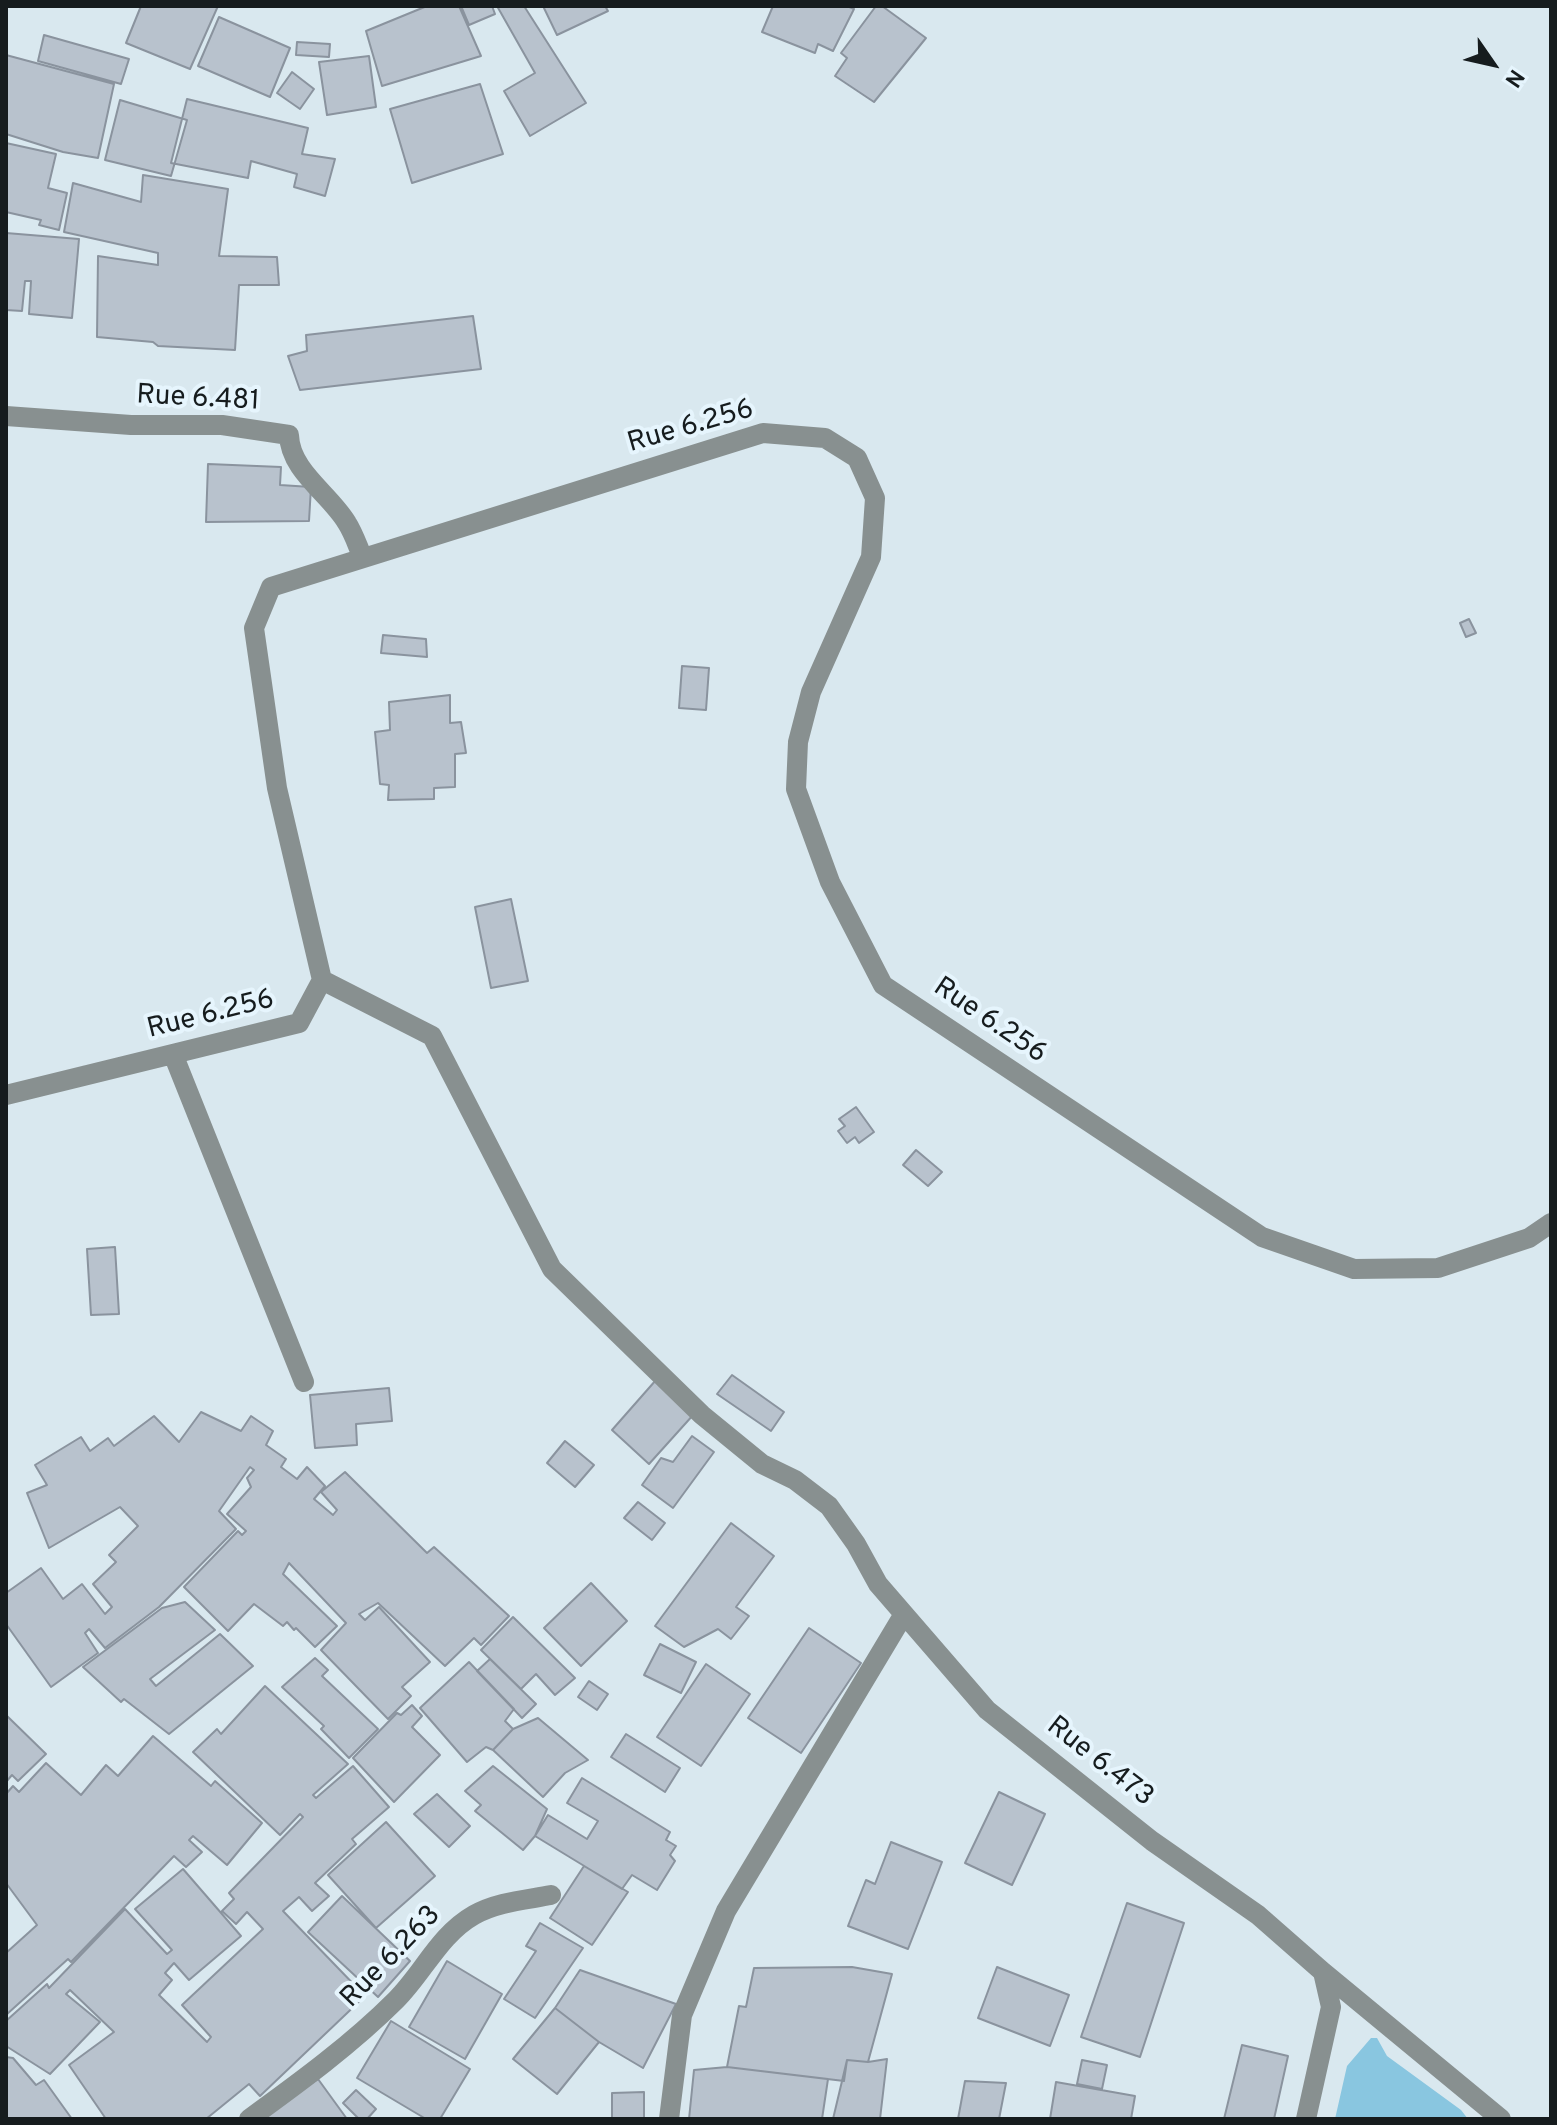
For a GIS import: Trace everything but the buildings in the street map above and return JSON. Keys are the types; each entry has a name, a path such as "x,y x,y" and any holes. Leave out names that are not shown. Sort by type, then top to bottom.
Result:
{"street":[{"name":"Rue 6.481","path":"6,416 131,425 222,425 289,435 289,448 347,523 363,558"},
{"name":"Rue 6.256","path":"6,1095 299,1023 322,980 277,788 254,628 271,587 763,433 825,438 857,458 875,498 871,557 811,692 798,742 796,789 830,882 883,985 1262,1237 1354,1269 1438,1268 1529,1238 1551,1223"},
{"name":"Rue 6.473","path":"322,980 432,1036 552,1269 702,1415 762,1464 795,1480 829,1506 856,1544 878,1584 987,1710 1152,1841 1258,1915 1501,2119"},
{"path":"173,1054 304,1382"},
{"path":"669,2119 682,2015 726,1911 904,1614"},
{"name":"Rue 6.263","path":"249,2119 369,2025 399,1997 445,1937 475,1914 507,1902 551,1895"},
{"path":"1306,2119 1331,2007 1323,1972"}],"shaded area":[{"path":"1371,2038 1377,2038 1387,2056 1461,2110 1468,2119 1335,2119 1347,2066"}]}
